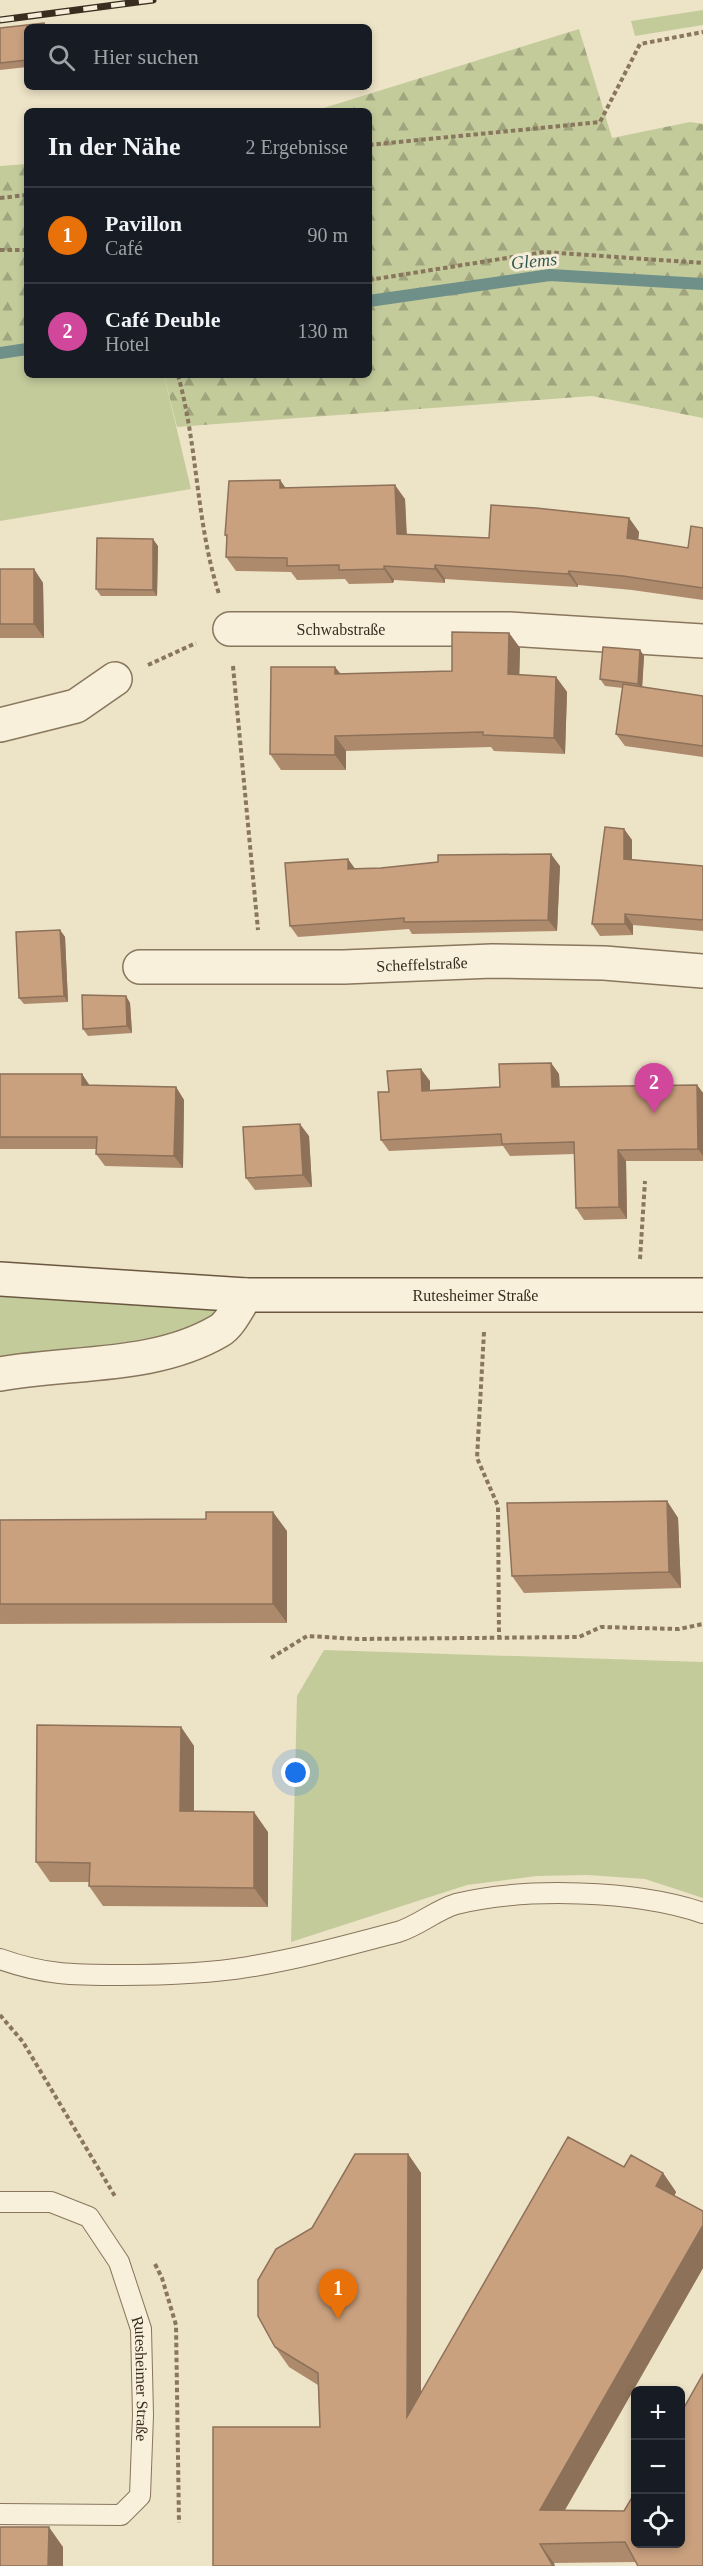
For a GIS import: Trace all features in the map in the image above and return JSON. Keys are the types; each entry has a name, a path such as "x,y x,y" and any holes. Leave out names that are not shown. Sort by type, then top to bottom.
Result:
{"street":[{"name":"Schwabstraße","path":"230,628 509,629 703,641"},
{"path":"0,725 76,706 115,679"},
{"name":"Scheffelstraße","path":"140,967 344,967 492,961 604,963 703,971"},
{"name":"Rutesheimer Straße","path":"0,1279 246,1295 703,1296"},
{"path":"0,1374 39,1367 162,1354 221,1330 246,1295"}],"lane":[{"path":"0,1959 31,1970 58,1974 142,1975 248,1967 401,1931 453,1905 513,1896 615,1895 677,1904 703,1913"},
{"name":"Rutesheimer Straße","path":"0,2202 51,2202 89,2217 119,2262 141,2329 143,2415 140,2496 121,2515 0,2514"}],"path":[{"path":"372,145 600,122 640,44 703,32"},
{"path":"0,198 24,195"},
{"path":"0,250 24,250"},
{"path":"372,280 544,252 703,263"},
{"path":"179,378 185,400 208,560 230,628 262,967"},
{"path":"115,679 230,628"},
{"path":"638,1296 645,1181"},
{"path":"486,1297 477,1458 498,1506 499,1636"},
{"path":"271,1658 307,1636 359,1639 579,1637 601,1627 679,1629 703,1624"}],"green space":[{"path":"703,10 703,25 635,36 631,21"},
{"path":"579,29 612,138 690,122 703,124 703,418 592,396 177,427 165,378 372,378 372,108 324,108"},
{"path":"24,164 24,349 0,353 0,166"},
{"path":"24,349 24,378 165,378 191,489 0,521 0,353"},
{"path":"0,1279 246,1295 221,1330 0,1374"},
{"path":"324,1650 703,1662 703,1898 645,1879 587,1875 537,1876 467,1885 291,1942 297,1696"}],"building":[{"path":"24,25 24,60 0,63 0,28"},
{"path":"280,480 280,488 395,485 397,534 489,538 491,505 629,518 627,538 688,548 691,526 703,528 703,588 623,576 569,571 568,574 435,565 435,569 384,566 384,569 339,570 339,565 287,566 287,558 226,557 227,535 225,535 229,481"},
{"path":"97,538 153,539 153,590 96,589"},
{"path":"0,569 34,569 34,624 0,624"},
{"path":"452,632 509,633 508,674 556,677 554,738 483,735 483,732 335,736 335,755 270,754 271,667 335,667 335,674 452,671"},
{"path":"603,647 640,650 638,684 600,679"},
{"path":"623,684 703,696 703,746 616,734"},
{"path":"605,827 624,829 624,859 703,866 703,920 625,914 625,924 592,924"},
{"path":"551,854 548,920 404,922 404,918 290,926 285,863 348,859 348,869 381,868 438,862 438,855"},
{"path":"60,930 64,996 19,998 16,932"},
{"path":"82,995 126,996 127,1026 83,1029"},
{"path":"551,1063 552,1087 697,1085 698,1149 618,1150 619,1207 576,1208 574,1142 502,1144 501,1134 381,1140 378,1092 389,1092 387,1071 421,1069 422,1091 500,1087 499,1064"},
{"path":"0,1074 82,1074 82,1085 176,1087 174,1156 96,1154 97,1137 0,1137"},
{"path":"300,1124 303,1175 246,1178 243,1127"},
{"path":"667,1501 669,1572 512,1576 507,1503"},
{"path":"206,1512 273,1512 273,1604 0,1604 0,1520 206,1519"},
{"path":"37,1725 181,1727 180,1811 254,1812 254,1888 89,1886 90,1863 36,1862"},
{"path":"568,2137 624,2167 631,2155 663,2173 656,2186 703,2211 703,2225 540,2510 624,2511 631,2499 631,2548 685,2548 685,2406 703,2374 703,2566 638,2566 625,2542 540,2544 553,2566 213,2566 213,2427 320,2427 318,2373 275,2347 258,2316 258,2280 276,2249 312,2228 355,2154 408,2154 407,2417"},
{"path":"0,2527 49,2527 48,2566 0,2566"}],"waterway":[{"name":"Glems","path":"372,301 550,275 703,284"},
{"name":"Glems","path":"0,353 24,349"}],"railway":[{"path":"0,20 153,0"}],"place":[{"name":"Café Deuble","path":"654,1113"},
{"name":"Pavillon","path":"338,2319"}]}
